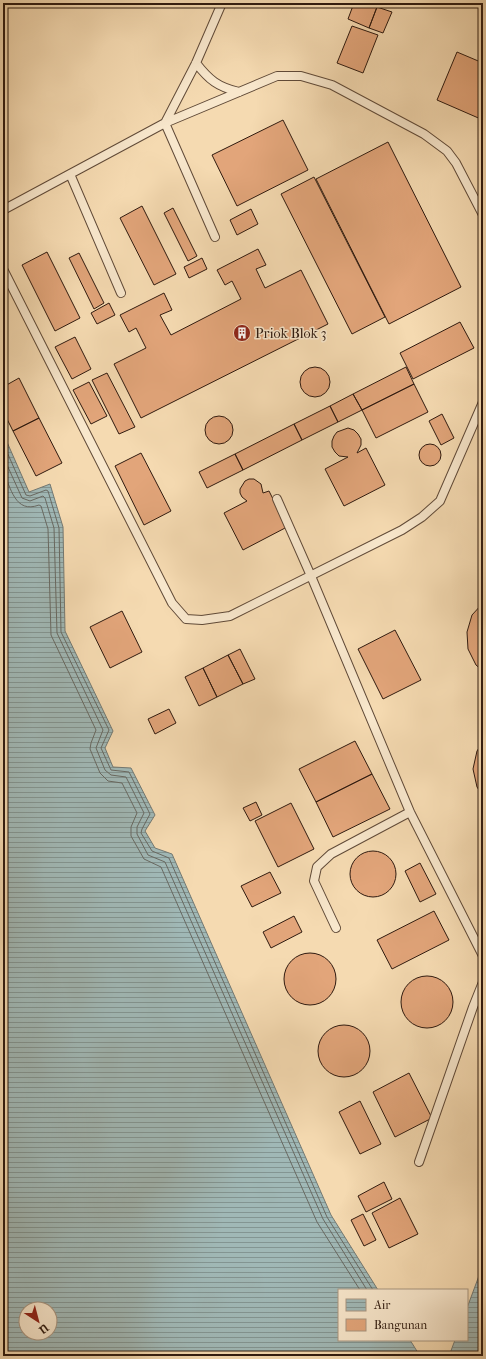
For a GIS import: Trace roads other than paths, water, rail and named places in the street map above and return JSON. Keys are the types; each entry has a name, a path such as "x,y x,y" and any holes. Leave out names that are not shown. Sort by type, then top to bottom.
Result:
{"lane":[{"path":"165,123 196,63 222,3"},
{"path":"196,63 216,84 239,92"},
{"path":"3,210 165,123 277,76 301,76 332,85 424,134 447,151 456,163 483,215"},
{"path":"165,123 216,237"},
{"path":"70,174 121,293"},
{"path":"3,269 172,603 186,619 202,620 230,616 402,530 422,518 440,501 483,402"},
{"path":"277,500 311,576 410,812 483,956"},
{"path":"336,928 314,881 317,867 331,854 410,812"},
{"path":"420,1162 483,982"}],"water":[{"path":"3,433 29,492 50,484 63,527 65,631 113,731 105,748 113,767 131,768 155,815 145,831 155,848 172,854 331,1215 377,1289 338,1289 338,1341 411,1341 420,1356 3,1356"},
{"path":"483,1265 483,1356 449,1356 455,1341 468,1341 468,1305"}],"place":[{"name":"Priok Blok 3","path":"242,333"}]}
